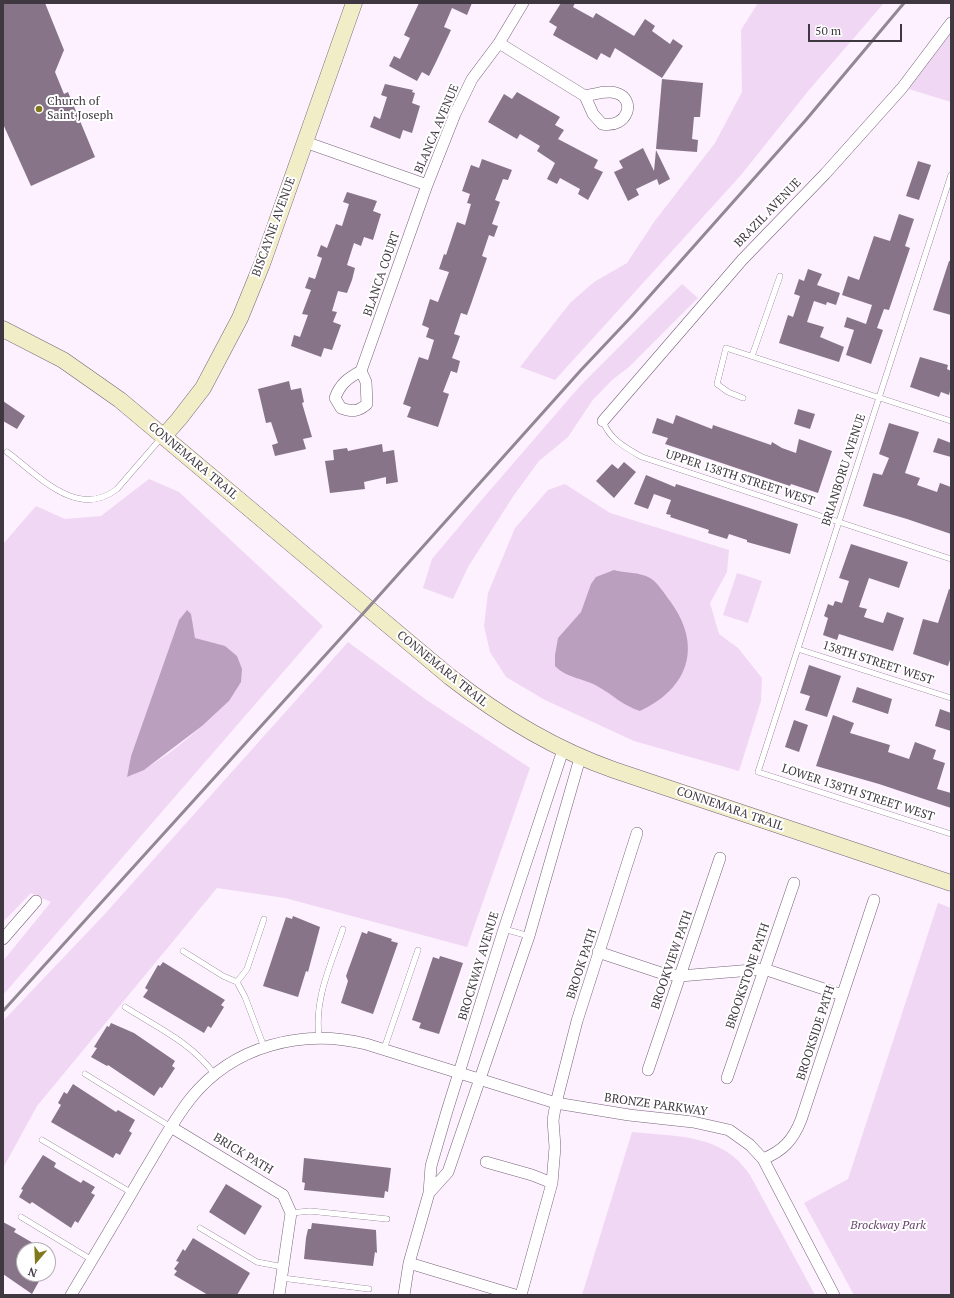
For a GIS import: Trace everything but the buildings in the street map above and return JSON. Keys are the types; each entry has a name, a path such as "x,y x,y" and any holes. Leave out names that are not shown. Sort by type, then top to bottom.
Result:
{"street":[{"name":"BISCAYNE AVENUE","path":"164,436 203,388 240,318 262,264 354,3"},
{"name":"BLANCA AVENUE","path":"427,184 462,98 472,79 499,43 523,3"},
{"name":"BRAZIL AVENUE","path":"603,421 742,260 825,174 902,88 951,23"},
{"path":"499,43 585,96"},
{"path":"305,142 427,184"},
{"name":"BLANCA COURT","path":"361,371 427,184"},
{"name":"CONNEMARA TRAIL","path":"3,329 38,346 86,374 164,436 450,677 485,704 535,735 580,758 951,883"},
{"name":"BROCKWAY AVENUE","path":"404,1295 409,1263 429,1193 431,1166 504,929 563,750"},
{"name":"BROCKWAY AVENUE","path":"429,1193 448,1172 529,936 580,758"},
{"name":"BROOK PATH","path":"521,1295 552,1183 556,1103 577,1021 637,833"},
{"name":"BROOKVIEW PATH","path":"648,1070 720,858"},
{"name":"BROOKSTONE PATH","path":"727,1078 794,883"},
{"name":"BROOKSIDE PATH","path":"763,1159 776,1154 786,1146 795,1134 801,1120 874,900"},
{"path":"3,939 36,901"},
{"path":"598,952 661,973 680,976 764,969 842,995"},
{"name":"BRONZE PARKWAY","path":"71,1295 171,1127 191,1099 215,1075 249,1053 264,1047 288,1041 319,1037 351,1040 384,1049 556,1103 630,1115 693,1122 729,1130 750,1145 763,1159 834,1295"},
{"name":"BRICK PATH","path":"171,1127 275,1189 283,1195 291,1213"},
{"path":"486,1162 532,1175 552,1183"},
{"path":"279,1295 291,1213"},
{"path":"409,1263 515,1295"}],"lane":[{"name":"BRIANBORU AVENUE","path":"758,772 951,175"},
{"path":"752,356 780,276"},
{"path":"743,398 728,392 717,384 726,348 951,421"},
{"name":"UPPER 138TH STREET WEST","path":"603,421 607,431 623,446 642,457 951,559"},
{"path":"7,452 59,492 80,500 97,499 108,495 117,489 164,436"},
{"name":"138TH STREET WEST","path":"798,649 951,698"},
{"name":"LOWER 138TH STREET WEST","path":"758,772 951,834"},
{"path":"237,982 247,969 264,919"},
{"path":"319,1037 317,1022 319,1000 343,929"},
{"path":"504,929 529,936"},
{"path":"384,1049 418,950"},
{"path":"183,951 223,976 237,982 245,998 264,1047"},
{"path":"125,1007 187,1045 206,1062 215,1075"},
{"path":"85,1074 171,1127"},
{"path":"42,1140 132,1193"},
{"path":"291,1213 310,1211 387,1219"},
{"path":"21,1217 92,1260"},
{"path":"200,1228 257,1262 283,1272 369,1289"}],"green space":[{"path":"758,3 884,3 809,90 741,175 555,380 520,367 570,303 594,282 627,263 654,222 715,143 742,92 741,30"},
{"path":"951,18 951,102 899,86"},
{"path":"682,284 698,298 629,367 612,380 592,401 568,437 539,461 514,495 468,567 453,599 423,588 432,559 479,503 580,386"},
{"path":"149,479 179,492 323,626 3,995 3,961 51,902 31,893 3,922 3,544 36,506 65,519 101,516","holes":["187,610 195,638 201,640 229,701 194,733 168,754 141,771 127,777 131,756 179,620"]},
{"path":"565,484 610,513 729,550 727,572 710,603 719,634 738,648 762,678 761,701 739,771 634,741 545,700 506,677 490,652 484,626 488,593 515,528 548,490"},
{"path":"737,573 762,581 748,623 723,615"},
{"path":"348,642 428,701 530,768 467,947 285,898 217,888 37,1106 3,1168 3,1021 103,916"},
{"name":"Brockway Park","path":"938,903 951,908 951,1295 854,1295 804,1203 848,1179"},
{"path":"632,1132 682,1137 712,1144 726,1151 739,1161 750,1175 815,1295 582,1295"}],"shaded area":[{"path":"614,570 646,576 653,580 670,601 680,618 686,634 688,650 686,664 680,678 657,702 640,711 628,706 592,683 564,673 555,666 558,638 581,612 591,584 596,577"},
{"path":"187,610 191,614 195,638 225,646 237,656 242,669 241,682 229,701 202,726 144,770 127,777 131,756 179,620"}],"railway":[{"path":"3,1011 581,370 631,317 805,121 904,3"}],"place":[{"name":"Church of Saint Joseph","path":"39,109"}]}
